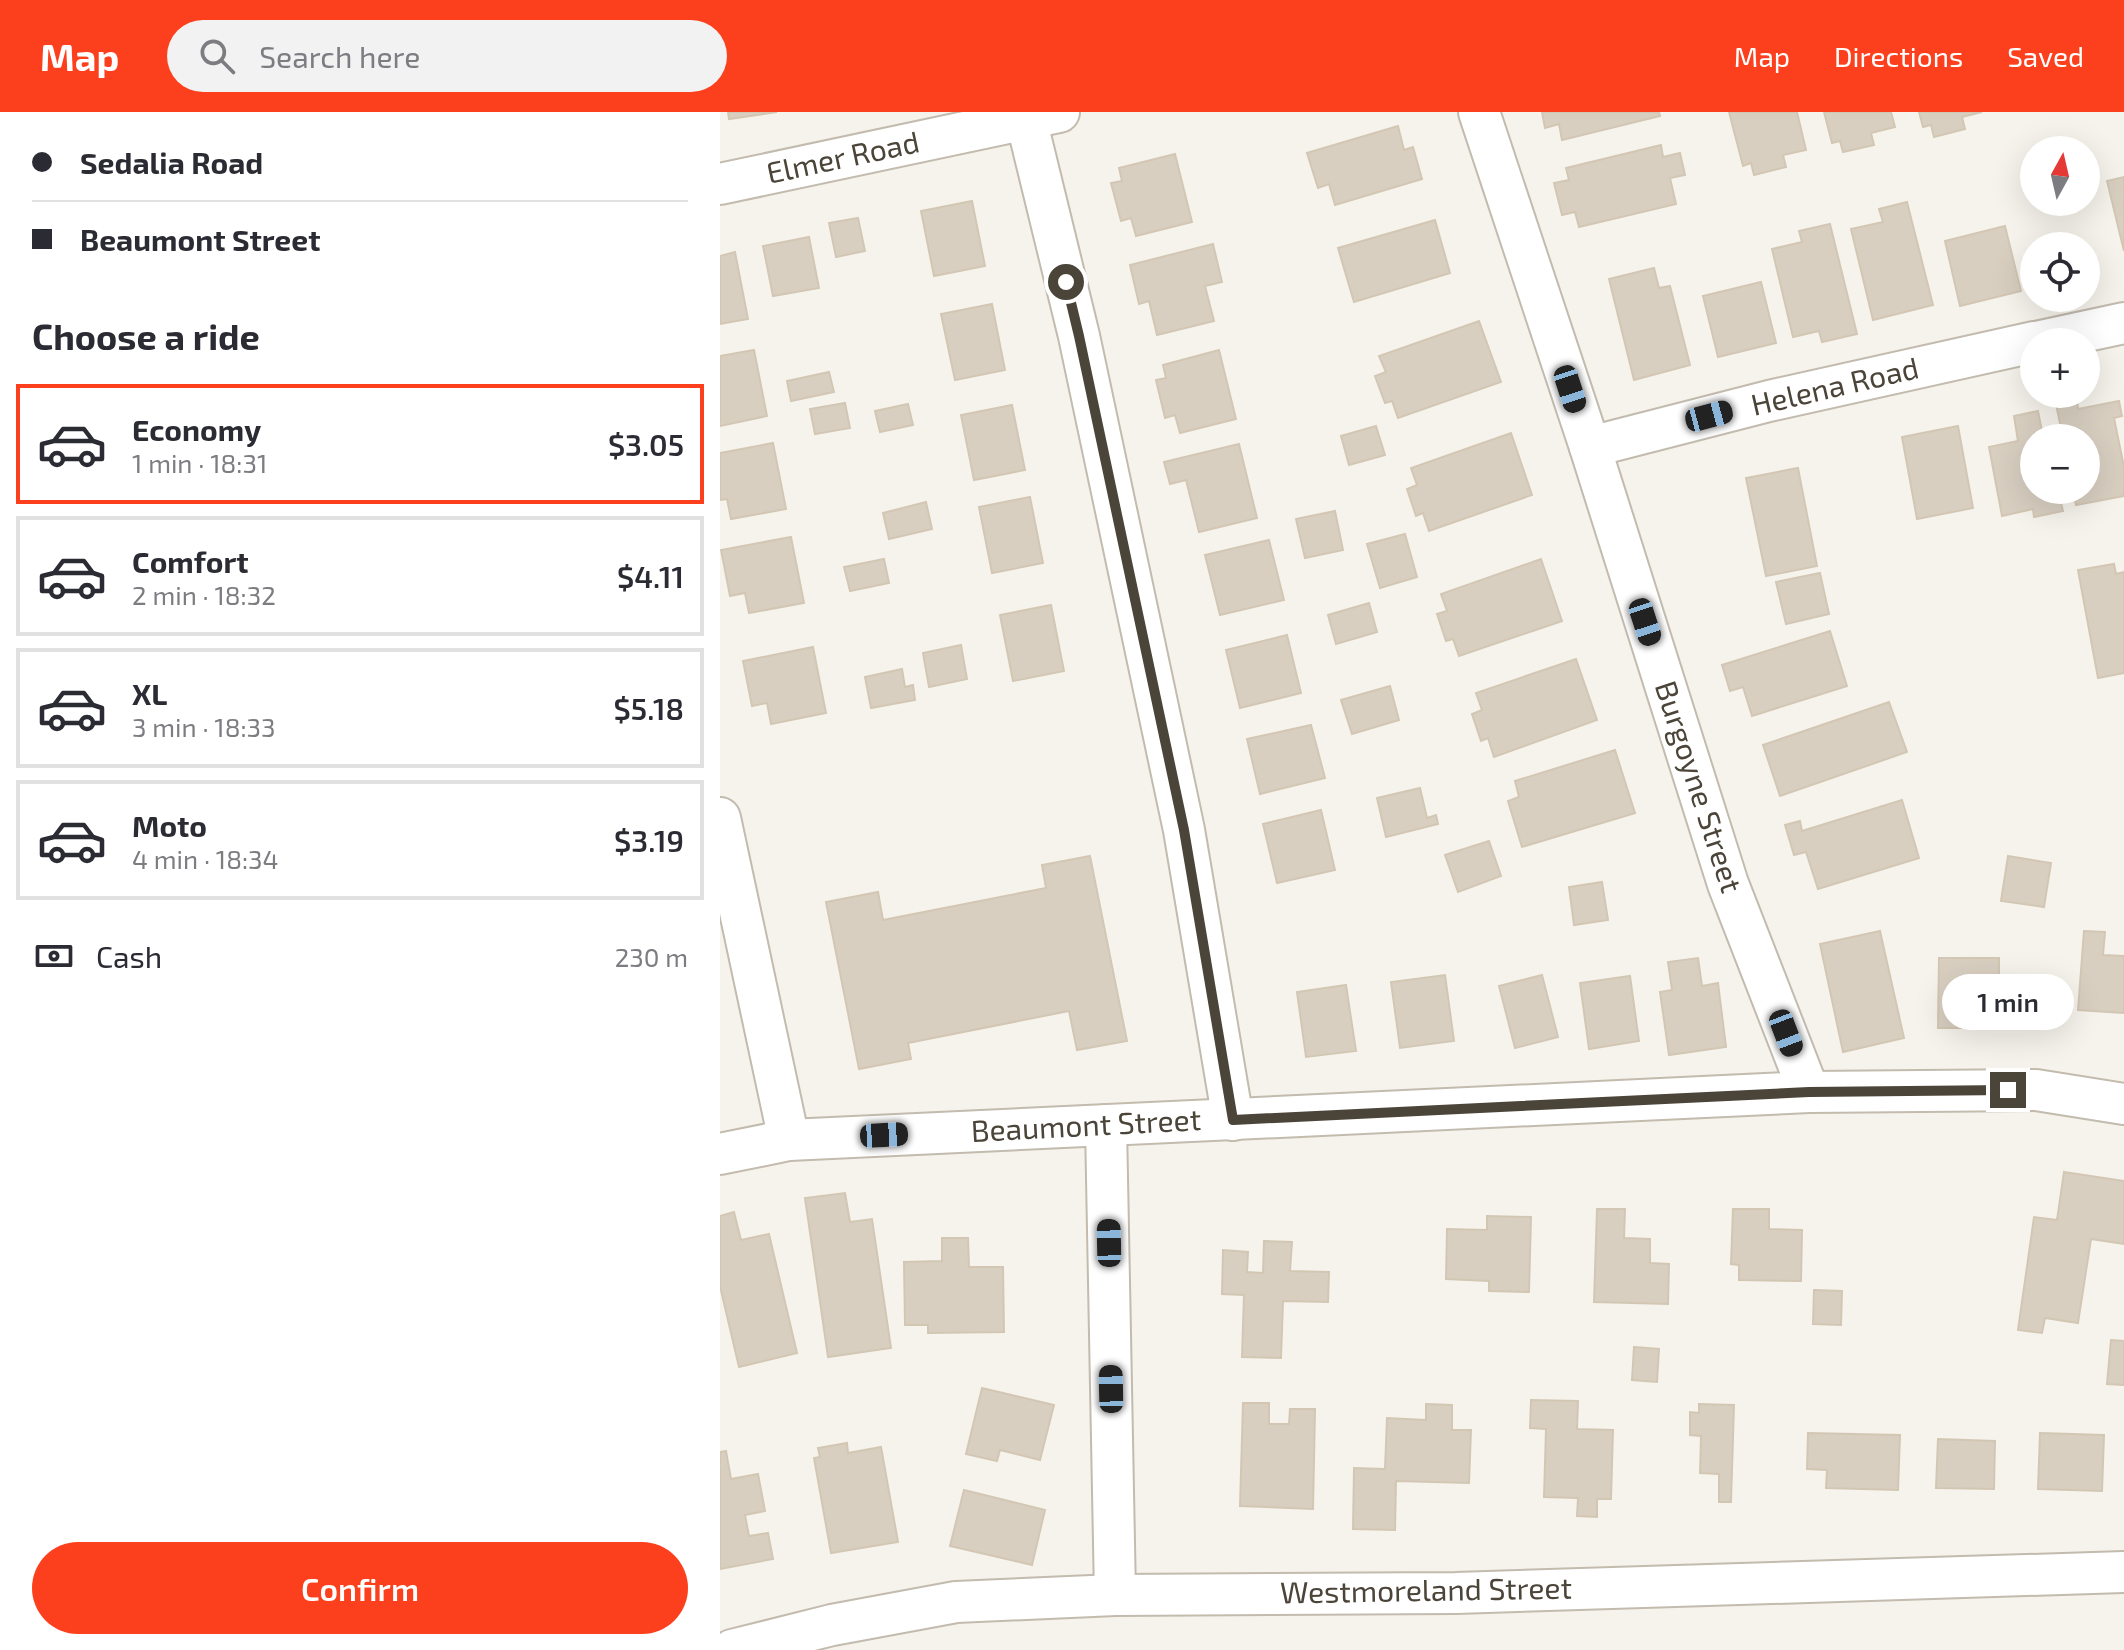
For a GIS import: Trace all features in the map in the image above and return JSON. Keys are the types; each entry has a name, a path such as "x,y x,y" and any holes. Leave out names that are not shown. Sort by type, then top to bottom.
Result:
{"street":[{"name":"Burgoyne Street","path":"1479,112 1590,447 1728,884 1809,1092"},
{"name":"Elmer Road","path":"720,184 1043,115"},
{"path":"1043,115 1079,336 1184,830 1233,1120"},
{"name":"Helena Road","path":"2100,328 2124,323"},
{"name":"Helena Road","path":"1590,447 1769,401 2020,345"},
{"path":"720,818 789,1140"},
{"name":"Beaumont Street","path":"720,1154 789,1140 1809,1092 2036,1090 2124,1104"},
{"path":"1106,1125 1115,1595"},
{"name":"Westmoreland Street","path":"732,1650 832,1625 956,1602 1115,1595 1456,1593 2124,1572"}],"building":[{"path":"728,112 777,112 729,119"},
{"path":"1542,112 1659,112 1660,116 1562,140 1559,124 1545,128"},
{"path":"1729,112 1797,112 1806,150 1783,155 1786,167 1754,175 1751,163 1743,166"},
{"path":"1824,112 1891,112 1895,127 1871,133 1874,145 1843,152 1840,141 1832,143"},
{"path":"1919,112 1982,112 1962,117 1965,129 1934,137 1931,125 1923,127"},
{"path":"1398,126 1404,150 1413,147 1422,179 1335,205 1329,184 1318,188 1307,153"},
{"path":"1661,145 1663,157 1680,153 1685,175 1670,178 1676,204 1579,227 1575,212 1562,215 1554,183 1569,180 1566,168"},
{"path":"1175,154 1192,222 1136,236 1131,218 1121,221 1111,183 1122,181 1119,168"},
{"path":"2124,177 2124,251 2107,181"},
{"path":"972,201 985,266 934,276 921,211"},
{"path":"1907,202 1933,305 1873,320 1851,229 1883,222 1879,209"},
{"path":"858,218 865,251 836,257 829,223"},
{"path":"1435,220 1450,273 1354,302 1338,248"},
{"path":"1830,224 1857,334 1822,342 1819,331 1793,337 1772,249 1802,242 1799,231"},
{"path":"2005,226 2020,291 1960,306 1945,241"},
{"path":"809,237 819,288 773,296 763,246"},
{"path":"1213,244 1222,282 1205,286 1214,321 1157,335 1149,301 1139,304 1130,265"},
{"path":"735,252 748,319 720,324 720,256"},
{"path":"1654,268 1659,288 1670,286 1690,365 1634,380 1609,279"},
{"path":"1761,282 1776,343 1718,357 1703,296"},
{"path":"992,304 1005,370 955,380 941,314"},
{"path":"1479,321 1501,382 1398,418 1392,401 1385,403 1375,376 1386,372 1379,356"},
{"path":"754,350 767,416 720,426 720,356"},
{"path":"1219,350 1236,419 1180,433 1175,415 1165,418 1156,380 1166,378 1163,365"},
{"path":"829,372 834,392 791,401 787,381"},
{"path":"2119,401 2122,416 2114,418 2124,467 2124,496 2100,500 2100,424 2060,424 2057,408 2100,408 2100,405"},
{"path":"845,403 850,428 815,434 810,409"},
{"path":"908,404 913,425 880,432 875,411"},
{"path":"1012,405 1025,470 974,480 961,415"},
{"path":"2038,411 2041,424 2020,424 2020,504 2061,504 2063,511 2034,517 2033,509 2002,516 1989,447 2018,441 2014,416"},
{"path":"1376,426 1385,455 1349,465 1341,436"},
{"path":"1958,426 1973,508 1917,519 1902,437"},
{"path":"1511,433 1532,495 1429,531 1423,513 1416,516 1407,489 1417,485 1411,468"},
{"path":"773,443 786,509 731,519 727,499 720,500 720,453"},
{"path":"1239,444 1257,518 1199,532 1186,480 1170,484 1164,462"},
{"path":"1798,468 1817,566 1766,576 1746,478"},
{"path":"1030,497 1043,563 992,573 979,507"},
{"path":"926,502 932,529 889,539 883,513"},
{"path":"1335,511 1343,550 1305,558 1296,519"},
{"path":"1405,534 1417,577 1380,588 1367,544"},
{"path":"791,537 804,603 749,613 745,593 730,596 721,550"},
{"path":"1269,540 1284,600 1220,615 1205,555"},
{"path":"884,559 889,583 850,591 844,567"},
{"path":"1541,559 1562,621 1459,656 1453,639 1446,641 1437,614 1447,611 1441,594"},
{"path":"2114,564 2116,574 2124,572 2124,673 2098,678 2078,570"},
{"path":"1820,573 1829,614 1786,624 1776,582"},
{"path":"1369,603 1377,632 1336,644 1328,615"},
{"path":"1051,605 1064,671 1013,681 1000,615"},
{"path":"1830,631 1847,686 1752,716 1743,687 1730,691 1722,665"},
{"path":"1287,635 1301,693 1240,708 1226,650"},
{"path":"961,645 967,679 929,687 923,653"},
{"path":"813,647 826,713 771,724 767,703 752,706 743,661"},
{"path":"1576,659 1597,720 1494,757 1488,738 1481,741 1472,714 1482,710 1476,693"},
{"path":"902,669 905,687 913,685 915,700 871,708 865,677"},
{"path":"1390,686 1399,720 1352,734 1341,700"},
{"path":"1889,702 1907,752 1780,796 1763,745"},
{"path":"1311,725 1325,778 1260,794 1247,739"},
{"path":"1615,750 1635,813 1522,847 1508,801 1519,797 1515,781"},
{"path":"1420,788 1427,818 1436,815 1438,824 1386,837 1377,798"},
{"path":"1902,800 1919,858 1818,889 1806,852 1794,855 1785,825 1800,821 1802,831"},
{"path":"1321,810 1335,870 1277,883 1263,824"},
{"path":"1489,841 1501,876 1458,892 1445,855"},
{"path":"1090,856 1127,1041 1077,1050 1069,1011 908,1043 911,1059 859,1069 826,902 878,892 883,920 1046,888 1042,865"},
{"path":"2008,856 2051,863 2044,907 2001,901"},
{"path":"1602,882 1608,920 1574,925 1569,887"},
{"path":"1880,931 1904,1038 1843,1052 1820,944"},
{"path":"2084,931 2105,932 2103,955 2124,956 2124,1013 2078,1010"},
{"path":"1698,958 1702,986 1718,983 1726,1047 1669,1055 1660,992 1672,990 1668,962"},
{"path":"1939,958 1999,958 1999,1028 1938,1028"},
{"path":"1445,975 1454,1041 1400,1048 1391,982"},
{"path":"1542,975 1558,1037 1515,1048 1499,986"},
{"path":"1630,976 1639,1041 1589,1049 1580,983"},
{"path":"1346,985 1356,1051 1306,1057 1297,992"},
{"path":"2064,1172 2124,1181 2124,1244 2091,1239 2078,1323 2045,1318 2042,1333 2018,1330 2034,1217 2057,1220"},
{"path":"845,1193 850,1222 872,1219 891,1348 828,1357 805,1198"},
{"path":"1597,1209 1625,1209 1624,1238 1650,1239 1650,1263 1669,1264 1668,1304 1594,1302"},
{"path":"1733,1209 1769,1209 1769,1229 1802,1230 1801,1281 1739,1280 1739,1265 1731,1264"},
{"path":"734,1212 741,1240 769,1234 797,1353 739,1367 720,1286 720,1216"},
{"path":"1487,1216 1531,1217 1529,1292 1489,1291 1489,1281 1446,1279 1447,1229 1487,1230"},
{"path":"942,1238 968,1238 969,1267 1003,1267 1004,1332 928,1333 928,1325 905,1325 904,1262 942,1261"},
{"path":"1264,1241 1292,1242 1290,1271 1329,1272 1328,1302 1283,1301 1281,1358 1242,1357 1244,1295 1222,1294 1223,1250 1248,1252 1247,1272 1263,1273"},
{"path":"1814,1290 1842,1291 1841,1325 1813,1324"},
{"path":"2111,1340 2124,1341 2124,1385 2107,1384"},
{"path":"1634,1347 1659,1349 1657,1382 1632,1380"},
{"path":"982,1388 1054,1405 1040,1460 1000,1450 997,1461 966,1454"},
{"path":"1531,1400 1578,1401 1577,1429 1613,1430 1611,1499 1597,1499 1597,1517 1577,1516 1578,1498 1544,1497 1546,1429 1530,1428"},
{"path":"1243,1403 1269,1403 1269,1424 1289,1424 1290,1409 1315,1409 1313,1509 1240,1506"},
{"path":"1426,1404 1452,1405 1452,1430 1471,1430 1469,1483 1396,1481 1395,1530 1353,1529 1354,1468 1385,1469 1387,1418 1426,1420"},
{"path":"1699,1404 1734,1405 1731,1502 1719,1502 1719,1474 1700,1473 1701,1436 1690,1435 1690,1412 1699,1413"},
{"path":"1808,1433 1900,1435 1898,1490 1826,1488 1827,1470 1807,1469"},
{"path":"2040,1433 2104,1435 2102,1491 2038,1489"},
{"path":"1938,1439 1995,1441 1994,1489 1936,1488"},
{"path":"847,1443 848,1453 881,1447 898,1542 831,1553 814,1458 820,1457 818,1448"},
{"path":"726,1451 731,1479 758,1474 765,1511 745,1515 749,1536 768,1533 773,1559 720,1569 720,1452"},
{"path":"964,1490 1045,1510 1032,1565 950,1546"}],"route":[{"path":"1066,282 1184,830 1233,1120 1809,1092 2008,1090"}]}
